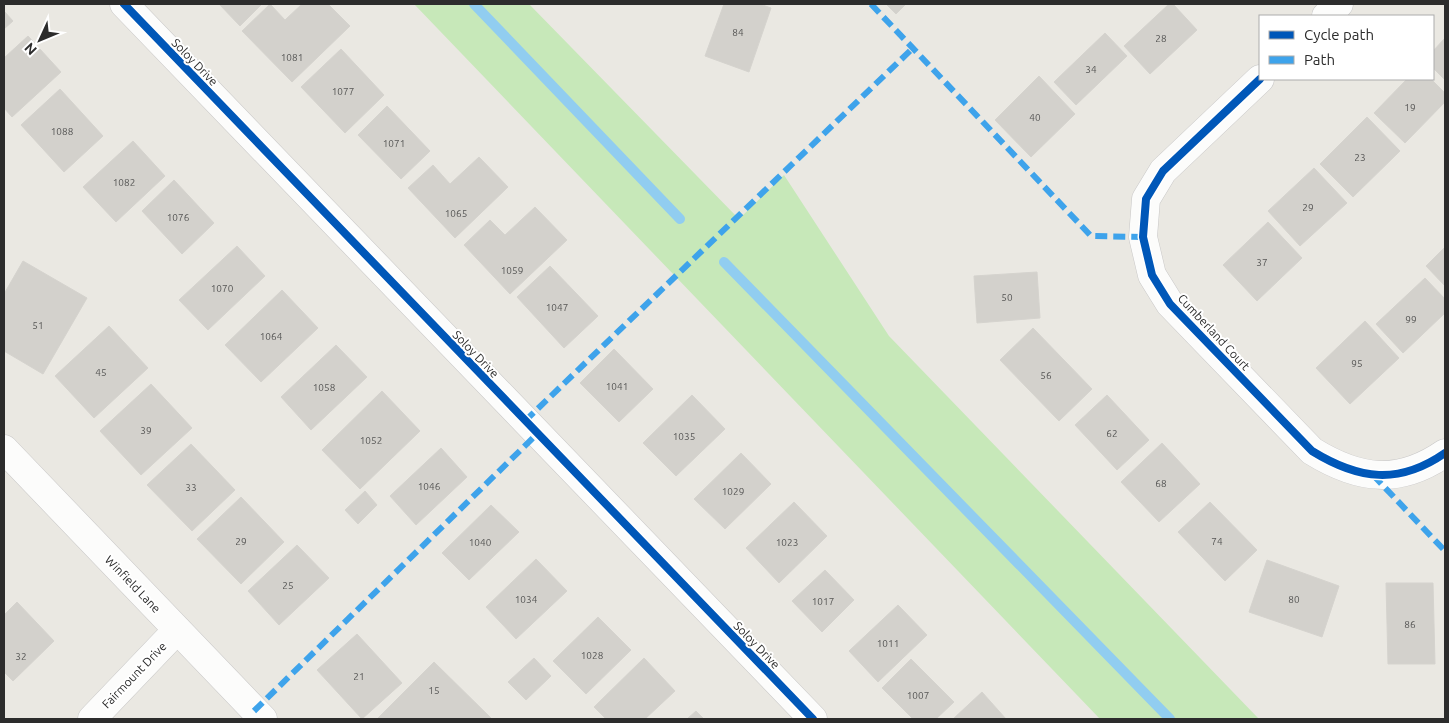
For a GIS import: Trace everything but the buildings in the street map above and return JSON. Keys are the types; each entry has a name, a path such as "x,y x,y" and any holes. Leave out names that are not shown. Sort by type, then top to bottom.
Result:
{"street":[{"name":"Soloy Drive","path":"124,4 813,719"},
{"path":"1327,15 1339,4"},
{"name":"Cumberland Court","path":"1259,80 1163,171 1146,199 1143,237 1152,276 1170,304 1312,452 1334,465 1363,474 1396,475 1425,467 1445,453"},
{"name":"Winfield Lane","path":"4,449 263,719"},
{"name":"Fairmount Drive","path":"92,719 177,630"}],"green space":[{"path":"414,4 529,4 739,219 784,175 889,336 1259,719 1100,719"}],"waterway":[{"path":"474,4 680,219"},
{"path":"724,262 1170,719"}],"marked path":[{"path":"871,4 1091,236 1143,237"},
{"path":"525,421 913,48"},
{"path":"254,711 537,434"},
{"path":"1373,475 1445,551"}],"cycle path":[{"path":"124,4 813,719"},
{"path":"1259,80 1163,171 1146,199 1143,237 1152,275 1170,304 1312,451 1346,468 1379,475 1411,470 1445,453"}]}
